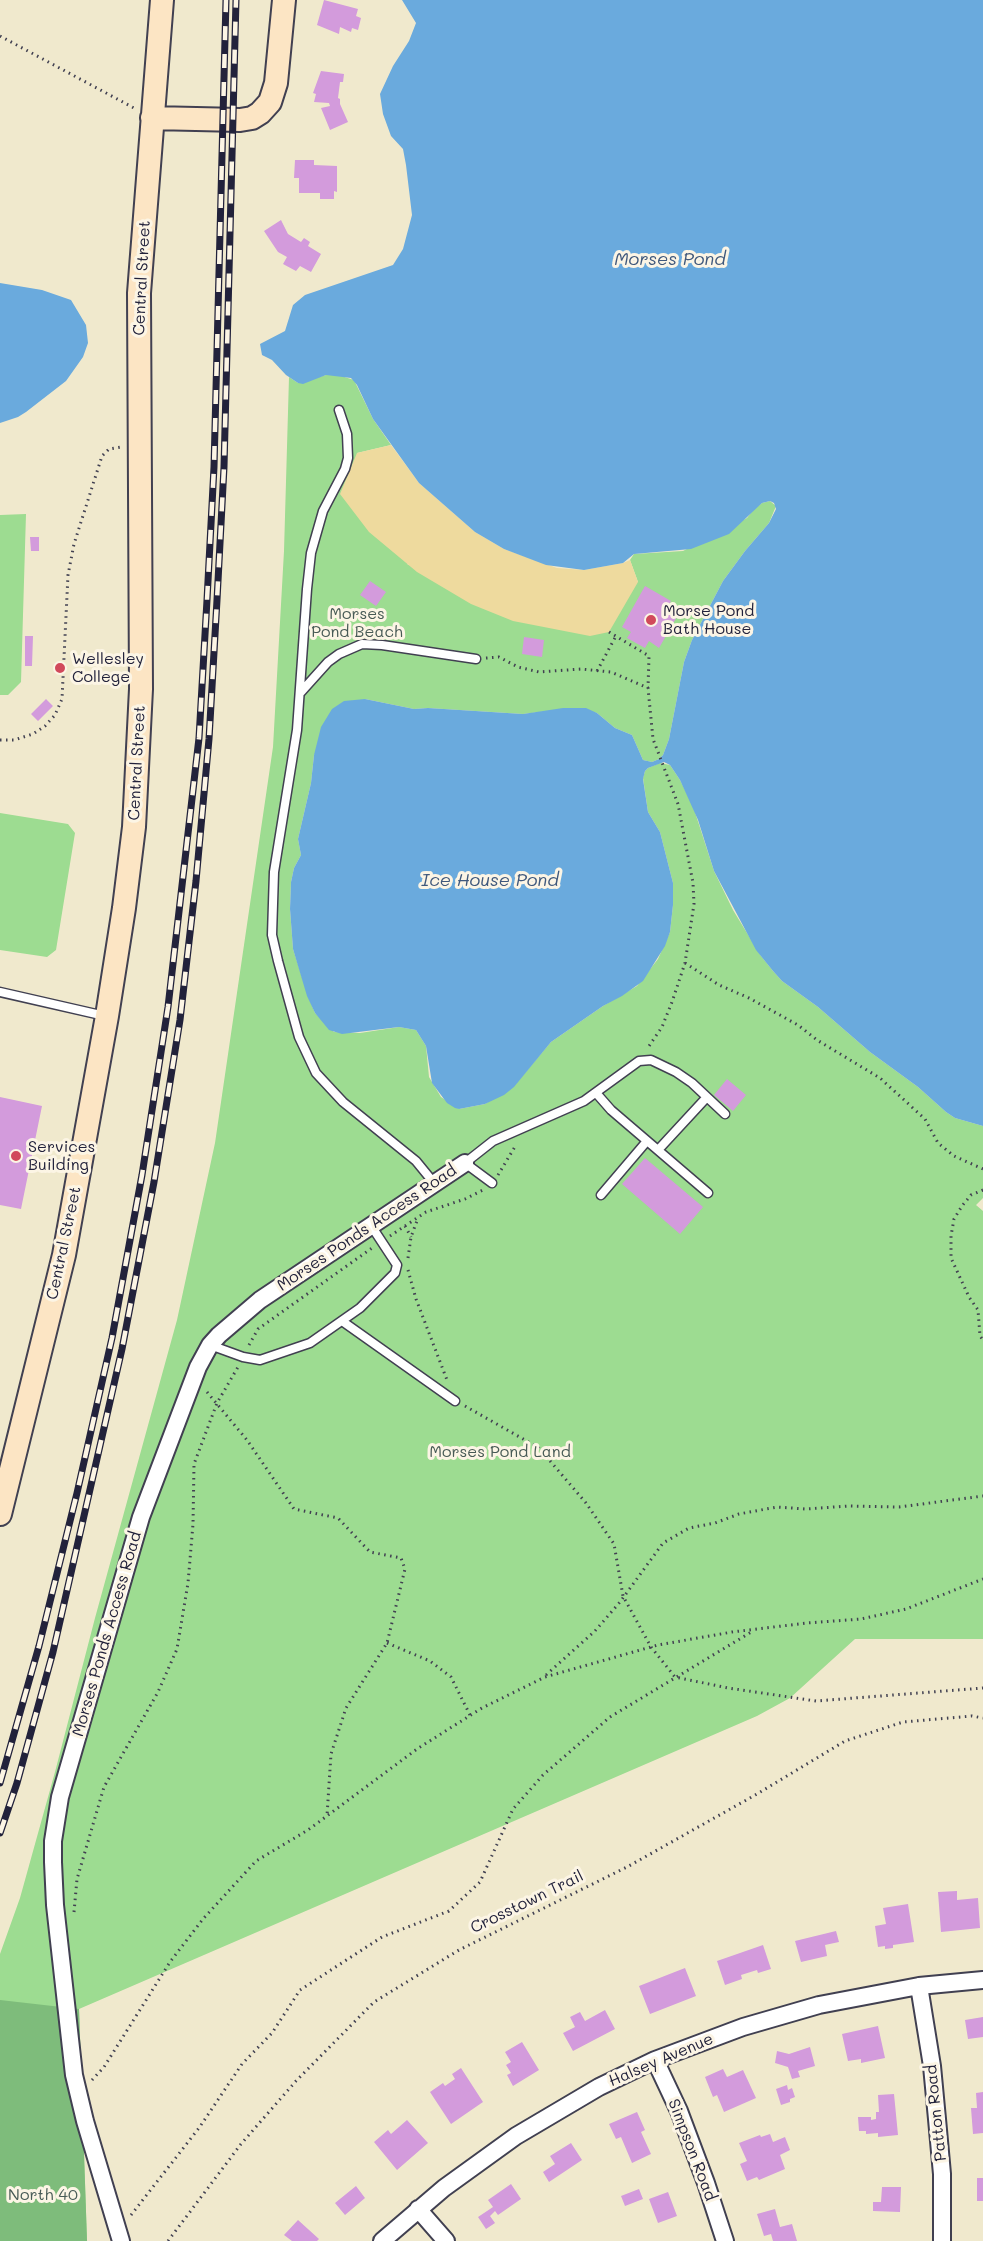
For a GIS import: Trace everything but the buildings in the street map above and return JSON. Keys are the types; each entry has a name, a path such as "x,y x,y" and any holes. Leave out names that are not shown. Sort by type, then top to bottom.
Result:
{"main road":[{"name":"Central Street","path":"0,1514 7,1462 64,1255 107,1016 133,839 141,689 139,293 162,0"},
{"path":"152,118 240,120 252,118 260,113 270,102 276,83 284,0"}],"street":[{"name":"Morses Ponds Access Road","path":"121,2241 78,2094 70,2049 53,1883 54,1841 60,1797 141,1517 198,1367 210,1345 244,1312 465,1163"},
{"name":"Halsey Avenue","path":"382,2241 467,2169 516,2136 599,2087 655,2060 743,2026 844,1999 919,1986 983,1980"},
{"name":"Patton Road","path":"919,1986 938,2119 942,2174 942,2241"},
{"name":"Simpson Road","path":"655,2060 679,2111 725,2241"},
{"path":"418,2209 446,2241"}],"lane":[{"path":"339,410 347,434 348,458 345,469 323,511 311,553 301,692 291,771 274,872 271,922 278,962 299,1037 316,1072 343,1102 416,1161 434,1183"},
{"path":"301,692 328,662 339,654 362,644 476,659"},
{"path":"0,992 107,1016"},
{"path":"492,1183 465,1163 493,1142 597,1094 631,1065 645,1060 658,1062 676,1072 725,1114"},
{"path":"597,1094 611,1110 708,1193"},
{"path":"658,1150 707,1097"},
{"path":"601,1195 647,1141"},
{"path":"210,1345 243,1357 261,1360 310,1343 360,1308 395,1273 397,1265 372,1227"},
{"path":"342,1321 454,1401"}],"path":[{"path":"0,36 152,118"},
{"path":"0,740 14,740 33,734 55,715 62,699 68,575 74,544 102,456 109,449 139,446"},
{"path":"609,632 649,656 648,688 653,739 678,804 693,883 692,925 685,963 667,1015 648,1047 645,1060"},
{"path":"597,671 616,636"},
{"path":"476,659 499,657 518,668 539,672 581,669 597,671 623,676 648,688"},
{"path":"685,963 719,985 749,998 798,1025 817,1040 880,1078 925,1119 938,1143 954,1156 983,1169"},
{"path":"73,1922 77,1879 104,1786 158,1692 177,1649 190,1560 194,1464 218,1404 258,1329 426,1212 465,1199 489,1187 506,1164 523,1129"},
{"path":"983,1190 971,1196 962,1206 954,1219 951,1236 951,1258 969,1297 978,1310 980,1336 983,1340"},
{"path":"419,1217 411,1238 407,1266 416,1299 454,1401 539,1448 586,1503 614,1544 623,1596 651,1647 675,1677 728,1688 816,1701 983,1688"},
{"path":"405,1226 411,1238"},
{"path":"205,1390 247,1440 294,1509 338,1518 370,1552 401,1558 405,1569 387,1643 345,1708 332,1754 327,1816"},
{"path":"545,1677 595,1631 663,1543 688,1528 715,1523 739,1514 777,1507 806,1509 849,1506 898,1507 983,1496"},
{"path":"78,2094 104,2067 170,1962 203,1919 256,1861 308,1830 417,1749 471,1715 545,1677 651,1647 732,1632 861,1619 906,1609 983,1579"},
{"path":"124,2209 128,2219 199,2128 242,2064 272,2033 300,1990 382,1938 449,1911 480,1882 513,1809 543,1775 610,1717 755,1630"},
{"path":"387,1643 430,1661 452,1677 471,1715"},
{"name":"Crosstown Trail","path":"168,2241 241,2144 296,2081 374,2002 459,1950 627,1867 758,1794 845,1741 903,1722 972,1716 983,1718"}],"green space":[{"name":"Morses Pond Land","path":"326,375 338,375 354,380 373,419 391,445 357,453 408,565 638,582 630,560 634,554 683,551 747,518 762,503 770,501 776,506 769,523 723,581 692,640 684,662 669,739 659,759 652,762 643,760 632,735 615,728 597,713 574,708 523,714 414,709 365,699 314,755 311,783 298,839 301,855 294,868 291,882 290,909 293,949 315,1013 334,1032 360,1033 399,1027 416,1030 426,1046 429,1077 441,1097 459,1109 485,1104 513,1087 551,1042 637,986 658,959 670,932 673,883 660,832 648,812 643,778 648,768 660,763 670,765 693,806 714,871 733,910 761,956 773,971 782,981 818,1007 870,1052 918,1087 946,1112 955,1118 983,1126 983,1198 976,1205 983,1211 983,1639 855,1639 790,1698 757,1716 79,2009 87,2241 0,2241 0,1954 20,1898 177,1320 215,1143 273,747 284,551 289,377 298,383"},
{"path":"26,514 21,682 8,695 0,695 0,515"},
{"path":"0,813 68,824 75,833 56,950 47,957 0,950"},
{"name":"North 40","path":"0,2000 79,2009 87,2241 0,2241"}],"sand":[{"name":"Morses Pond Beach","path":"391,445 419,483 475,532 504,549 557,568 584,570 630,560 638,582 609,632 590,636 513,621 471,604 417,572 369,532 340,494 357,453"}],"water":[{"name":"Morses Pond","path":"402,0 983,0 983,1126 955,1118 946,1112 918,1087 870,1052 818,1007 782,981 773,971 756,950 714,871 698,820 680,780 670,765 664,762 648,768 643,779 648,812 660,832 673,883 670,932 665,946 643,981 551,1042 514,1087 504,1095 485,1104 455,1108 447,1103 432,1083 426,1046 416,1030 399,1027 342,1034 329,1030 315,1013 307,996 293,949 290,909 291,882 294,868 301,855 298,839 311,783 314,755 321,727 332,709 344,701 365,699 414,709 523,714 563,708 586,708 597,713 615,728 632,735 643,760 652,762 659,759 669,739 684,662 692,640 723,581 769,523 776,509 774,503 770,501 762,503 729,534 691,549 634,554 623,563 584,570 546,565 504,549 475,532 419,483 373,419 357,385 351,378 326,375 303,384 298,383 286,375 272,360 262,355 260,344 285,331 293,305 305,295 393,265 403,249 412,215 406,165 403,149 391,136 383,114 380,94 393,66 409,41 416,23"},
{"path":"0,283 42,290 71,300 86,325 88,343 83,357 66,381 26,412 0,423"}],"railway":[{"path":"0,1783 39,1646 112,1338 142,1175 168,1007 199,738 207,600 214,467 226,0"},
{"path":"0,1833 17,1783 53,1652 122,1349 154,1182 180,1020 209,739 217,600 224,467 236,0"}],"place":[{"name":"Morse Pond Bath House","path":"651,620"},
{"name":"Wellesley College","path":"60,668"},
{"name":"Services Building","path":"16,1156"}],"water label":[{"name":"Ice House Pond","path":"490,880"}]}
